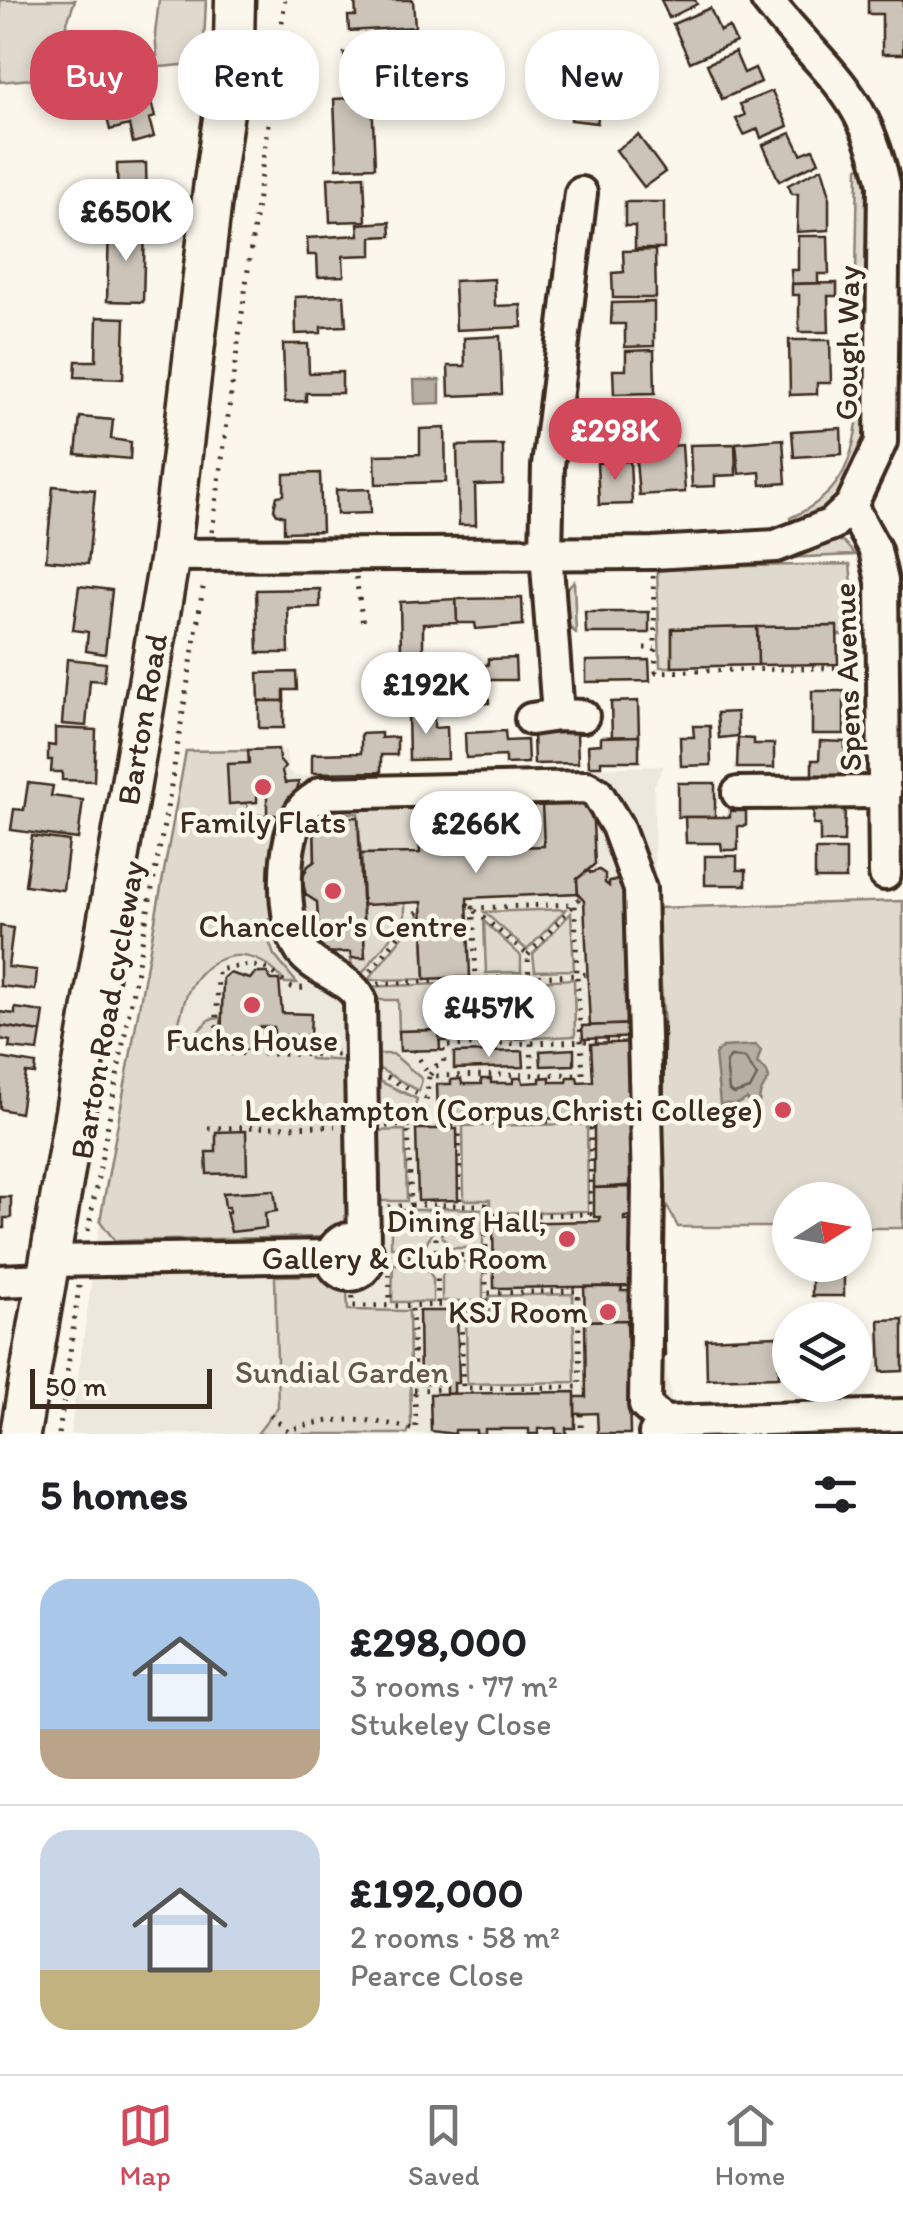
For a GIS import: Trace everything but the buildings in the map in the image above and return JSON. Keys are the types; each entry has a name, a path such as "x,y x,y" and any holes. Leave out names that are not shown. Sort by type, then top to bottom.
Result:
{"main road":[{"name":"Barton Road","path":"20,1434 59,1268 170,555 236,0"}],"street":[{"name":"Gough Way","path":"767,0 846,88 876,148 884,184 881,442 851,506"},
{"path":"558,717 546,552 548,466 567,231 581,193"},
{"path":"170,555 653,553 776,546 832,524 851,506"},
{"name":"Spens Avenue","path":"851,506 875,550 882,581 885,874"},
{"path":"0,1281 59,1268 342,1266 342,1241 381,1248 361,1126 360,1000 355,990 359,983 309,960 292,932 284,895 286,864 302,809 321,794 587,787 598,792 617,826 640,889 646,1040 645,1404 659,1428 701,1420 903,1415"},
{"name":"Spens Avenue","path":"756,802 885,792"}],"path":[{"name":"Barton Road cycleway","path":"59,1434 59,1268 124,1047 208,556 284,0"},
{"path":"653,553 656,672 883,667"},
{"path":"354,554 362,626"},
{"path":"644,648 654,648"},
{"path":"532,1074 528,955 581,897"},
{"path":"470,906 574,904"},
{"path":"429,1076 583,1074 574,904"},
{"path":"359,983 422,906"},
{"path":"470,906 528,955"},
{"path":"470,906 476,979"},
{"path":"345,1056 216,1053 218,970 248,964 267,970 292,989 588,974"},
{"path":"424,1125 429,1076 436,1066 444,1064 443,1046 646,1040"},
{"path":"414,1050 429,1076"},
{"path":"460,1205 456,1124 590,1120 590,1214 486,1216"},
{"path":"208,1128 442,1124"},
{"path":"408,1126 411,1205"},
{"path":"342,1266 353,1306 486,1305 490,1255 486,1205 388,1206 388,1223"},
{"path":"436,1206 438,1304"},
{"path":"390,1306 381,1248 437,1256 490,1255"},
{"path":"486,1292 578,1291 580,1397"},
{"path":"270,1414 288,1431 334,1418 394,1424 418,1432 412,1305"},
{"path":"460,1305 463,1388"},
{"path":"581,1323 582,1354"},
{"path":"454,1389 580,1387"},
{"path":"414,1390 446,1389"},
{"path":"581,1414 581,1434"}],"shaded area":[{"path":"278,749 286,751 288,770 295,776 664,766 654,785 655,908 903,901 903,1228 872,1228 872,1182 772,1182 772,1227 678,1227 663,1201 665,1356 676,1434 70,1434 100,1221 186,751"}],"green space":[{"path":"0,0 75,0 64,30 30,30 30,79 0,82"},
{"path":"159,0 206,0 205,30 178,30 178,65 158,67 155,30"},
{"path":"866,165 869,275 856,275 858,168"},
{"path":"858,414 869,415 856,468 822,509 792,529 790,518 821,500 840,477 852,449"},
{"path":"826,537 844,542 855,555 755,559"},
{"path":"850,564 857,635 837,635 836,626 672,629 672,667 660,667 657,568"},
{"path":"574,581 576,633 565,607 566,589"},
{"path":"248,750 249,763 230,804 246,803 251,814 290,817 279,914 262,922 274,955 297,983 285,983 262,962 250,957 223,958 200,974 190,988 175,1041 186,1043 210,1019 222,1018 222,1049 256,1050 257,1027 274,1027 274,1035 310,1036 310,1059 352,1061 354,1201 347,1201 345,1224 329,1230 324,1237 115,1241 100,1221 186,751"},
{"path":"319,801 321,819 314,820 315,861 305,871 302,882 306,893 317,902 320,953 335,952 335,969 313,954 293,901 312,806"},
{"path":"327,801 592,802 543,805 544,846 465,849 463,810 418,812 420,853 361,854 358,813 328,814"},
{"name":"Leckhampton (Corpus Christi College)","path":"903,901 903,1228 872,1228 872,1182 772,1182 772,1227 678,1227 663,1198 664,1023 655,908"},
{"path":"405,902 405,919 361,975 352,968 351,958 365,957 363,905"},
{"path":"566,909 527,950 484,912"},
{"path":"422,912 425,979 368,980"},
{"path":"571,913 574,970 535,971 533,954"},
{"path":"484,921 521,956 521,972 486,973"},
{"path":"574,979 575,1036 535,1038 533,981"},
{"path":"523,981 525,1027 399,1031 398,1000 371,1000 364,987"},
{"path":"371,1054 393,1054 422,1079 419,1091 371,1064"},
{"path":"371,1077 417,1099 411,1121 372,1121"},
{"path":"587,1124 588,1211 490,1213 490,1200 464,1200 463,1126"},
{"path":"405,1130 407,1201 375,1201 373,1131"},
{"path":"441,1208 483,1209 483,1248 451,1248 442,1236"},
{"path":"391,1210 431,1210 432,1234 424,1247 391,1247"},
{"path":"451,1262 483,1262 483,1301 442,1301 442,1276"},
{"path":"393,1264 424,1264 433,1278 433,1302 392,1302"},
{"name":"Sundial Garden","path":"324,1275 330,1285 347,1291 348,1310 409,1311 411,1425 407,1434 257,1434 278,1407 275,1276"},
{"path":"573,1294 575,1382 467,1384 466,1311 489,1311 489,1296"}],"water":[{"path":"414,380 440,380 440,403 415,404"},
{"path":"756,1045 761,1050 757,1063 769,1078 760,1094 758,1114 747,1099 737,1104 720,1104 715,1054 723,1047"}],"place":[{"name":"Family Flats","path":"263,787"},
{"name":"Chancellor's Centre","path":"333,891"},
{"name":"Fuchs House","path":"252,1005"},
{"name":"Leckhampton (Corpus Christi College)","path":"783,1110"},
{"name":"Dining Hall, Gallery & Club Room","path":"567,1239"},
{"name":"KSJ Room","path":"608,1312"}]}
